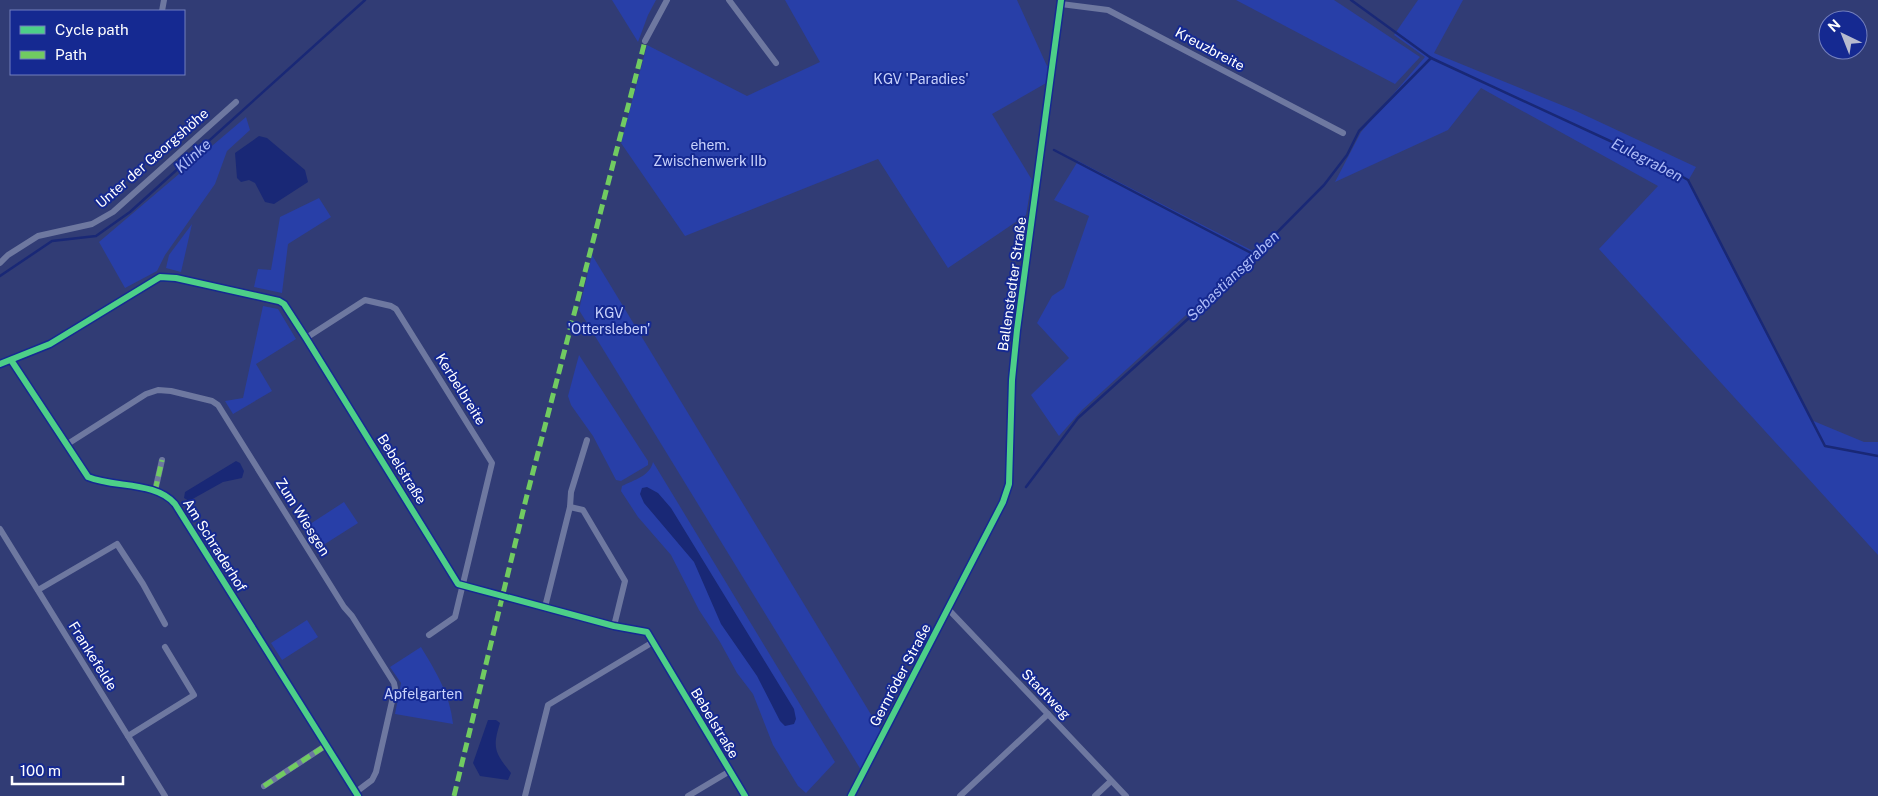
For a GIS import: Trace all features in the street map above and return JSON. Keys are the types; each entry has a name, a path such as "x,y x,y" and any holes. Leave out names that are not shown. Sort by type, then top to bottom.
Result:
{"street":[{"path":"645,41 667,0"},
{"path":"729,0 776,63"},
{"name":"Kreuzbreite","path":"1061,2 1108,10 1343,133"},
{"name":"Ballenstedter Straße","path":"970,565 1003,502 1009,484 1012,380 1017,330 1061,2"},
{"name":"Unter der Georgshöhe","path":"0,263 8,255 38,236 92,224 113,212 236,102"},
{"name":"Bebelstraße","path":"0,364 50,344 160,277 176,278 279,301 284,304 306,338 455,578 462,585 614,626 647,632 745,796"},
{"name":"Kerbelbreite","path":"306,338 365,300 391,306 396,309 445,386 492,463 462,585"},
{"name":"Am Schraderhof","path":"11,360 88,477 155,491 169,496 357,794"},
{"name":"Zum Wiesgen","path":"66,445 146,394 158,390 212,401 218,405 344,607 352,616 394,683 395,688 376,772 372,780 357,794"},
{"path":"545,608 570,507 571,492 587,440"},
{"path":"155,491 162,460"},
{"path":"570,507 583,510 625,580 614,626"},
{"name":"Frankefelde","path":"0,529 165,796"},
{"path":"38,590 117,544 143,584 165,624"},
{"name":"Gernröder Straße","path":"851,796 949,610 970,565"},
{"path":"429,635 455,617 462,585"},
{"name":"Stadtweg","path":"949,610 1126,796"},
{"path":"525,796 548,705 653,642"},
{"path":"128,736 194,695 165,647"},
{"path":"960,796 1048,714"},
{"path":"264,786 325,746"},
{"path":"688,796 730,772"},
{"path":"1096,796 1112,781"}],"green space":[{"path":"612,0 656,0 638,42"},
{"path":"785,0 1017,0 1047,66 1050,64 1048,82 992,114 1032,180 1026,215 948,268 878,159 685,236 621,143 647,45 747,96 820,62"},
{"path":"1236,0 1334,0 1420,57 1395,84"},
{"path":"1418,0 1463,0 1434,53 1576,111 1696,167 1688,181 1811,420 1864,442 1878,442 1878,555 1599,249 1658,186 1481,88 1448,130 1335,182 1361,132 1425,57 1394,35"},
{"path":"246,117 250,130 227,151 215,184 165,255 157,271 125,288 99,242"},
{"path":"1078,161 1255,252 1082,410 1059,436 1031,395 1069,358 1037,323 1052,296 1064,288 1089,216 1054,200"},
{"path":"319,198 331,217 288,244 282,293 254,287 258,269 271,270 280,217"},
{"path":"192,224 181,272 166,268 169,255"},
{"name":"KGV 'Ottersleben'","path":"592,255 881,731 861,770 579,310"},
{"path":"263,306 278,309 296,339 256,364 272,391 233,414 225,401 243,398"},
{"path":"579,355 648,461 648,465 621,481 616,480 593,436 571,405 568,396"},
{"path":"653,462 835,762 806,793 798,786 773,745 753,694 737,673 699,610 671,555 638,517 621,491 622,486 649,471"},
{"path":"344,502 358,523 317,549 304,528"},
{"path":"307,620 318,637 282,660 271,643"},
{"name":"Apfelgarten","path":"421,647 446,693 453,724 395,714 401,683 390,667"}],"shaded area":[{"path":"259,136 267,138 305,170 308,182 274,204 265,202 255,183 249,180 241,182 237,178 235,153"},
{"path":"236,461 240,463 244,471 242,478 223,482 189,501 184,498 185,492"},
{"path":"647,487 658,493 671,508 794,709 796,719 794,724 785,726 780,721 757,676 721,624 694,562 644,503 640,494 642,488"},
{"path":"488,720 496,720 500,723 496,745 498,755 511,773 508,780 480,776 473,763"}],"waterway":[{"name":"Klinke","path":"0,276 52,241 96,236 130,212 365,0"},
{"name":"Eulegraben","path":"1351,0 1431,58 1662,165 1688,180 1825,446 1878,456"},
{"name":"Sebastiansgraben","path":"1026,487 1078,418 1220,290 1324,185 1347,155 1359,131 1431,58"},
{"path":"1054,150 1255,255"}],"marked path":[{"path":"454,796 526,499 645,41"},
{"path":"155,491 162,460"},
{"path":"264,786 325,746"}],"cycle path":[{"path":"851,796 1003,502 1009,484 1012,380 1017,330 1061,0"},
{"path":"0,364 50,344 160,277 176,278 279,301 284,304 306,338 458,584 614,626 647,632 745,796"},
{"path":"11,360 88,477 146,488 167,497 175,504 358,796"}],"park label":[{"name":"KGV 'Paradies'","path":"921,79"},
{"name":"ehem. Zwischenwerk IIb","path":"710,154"}]}
